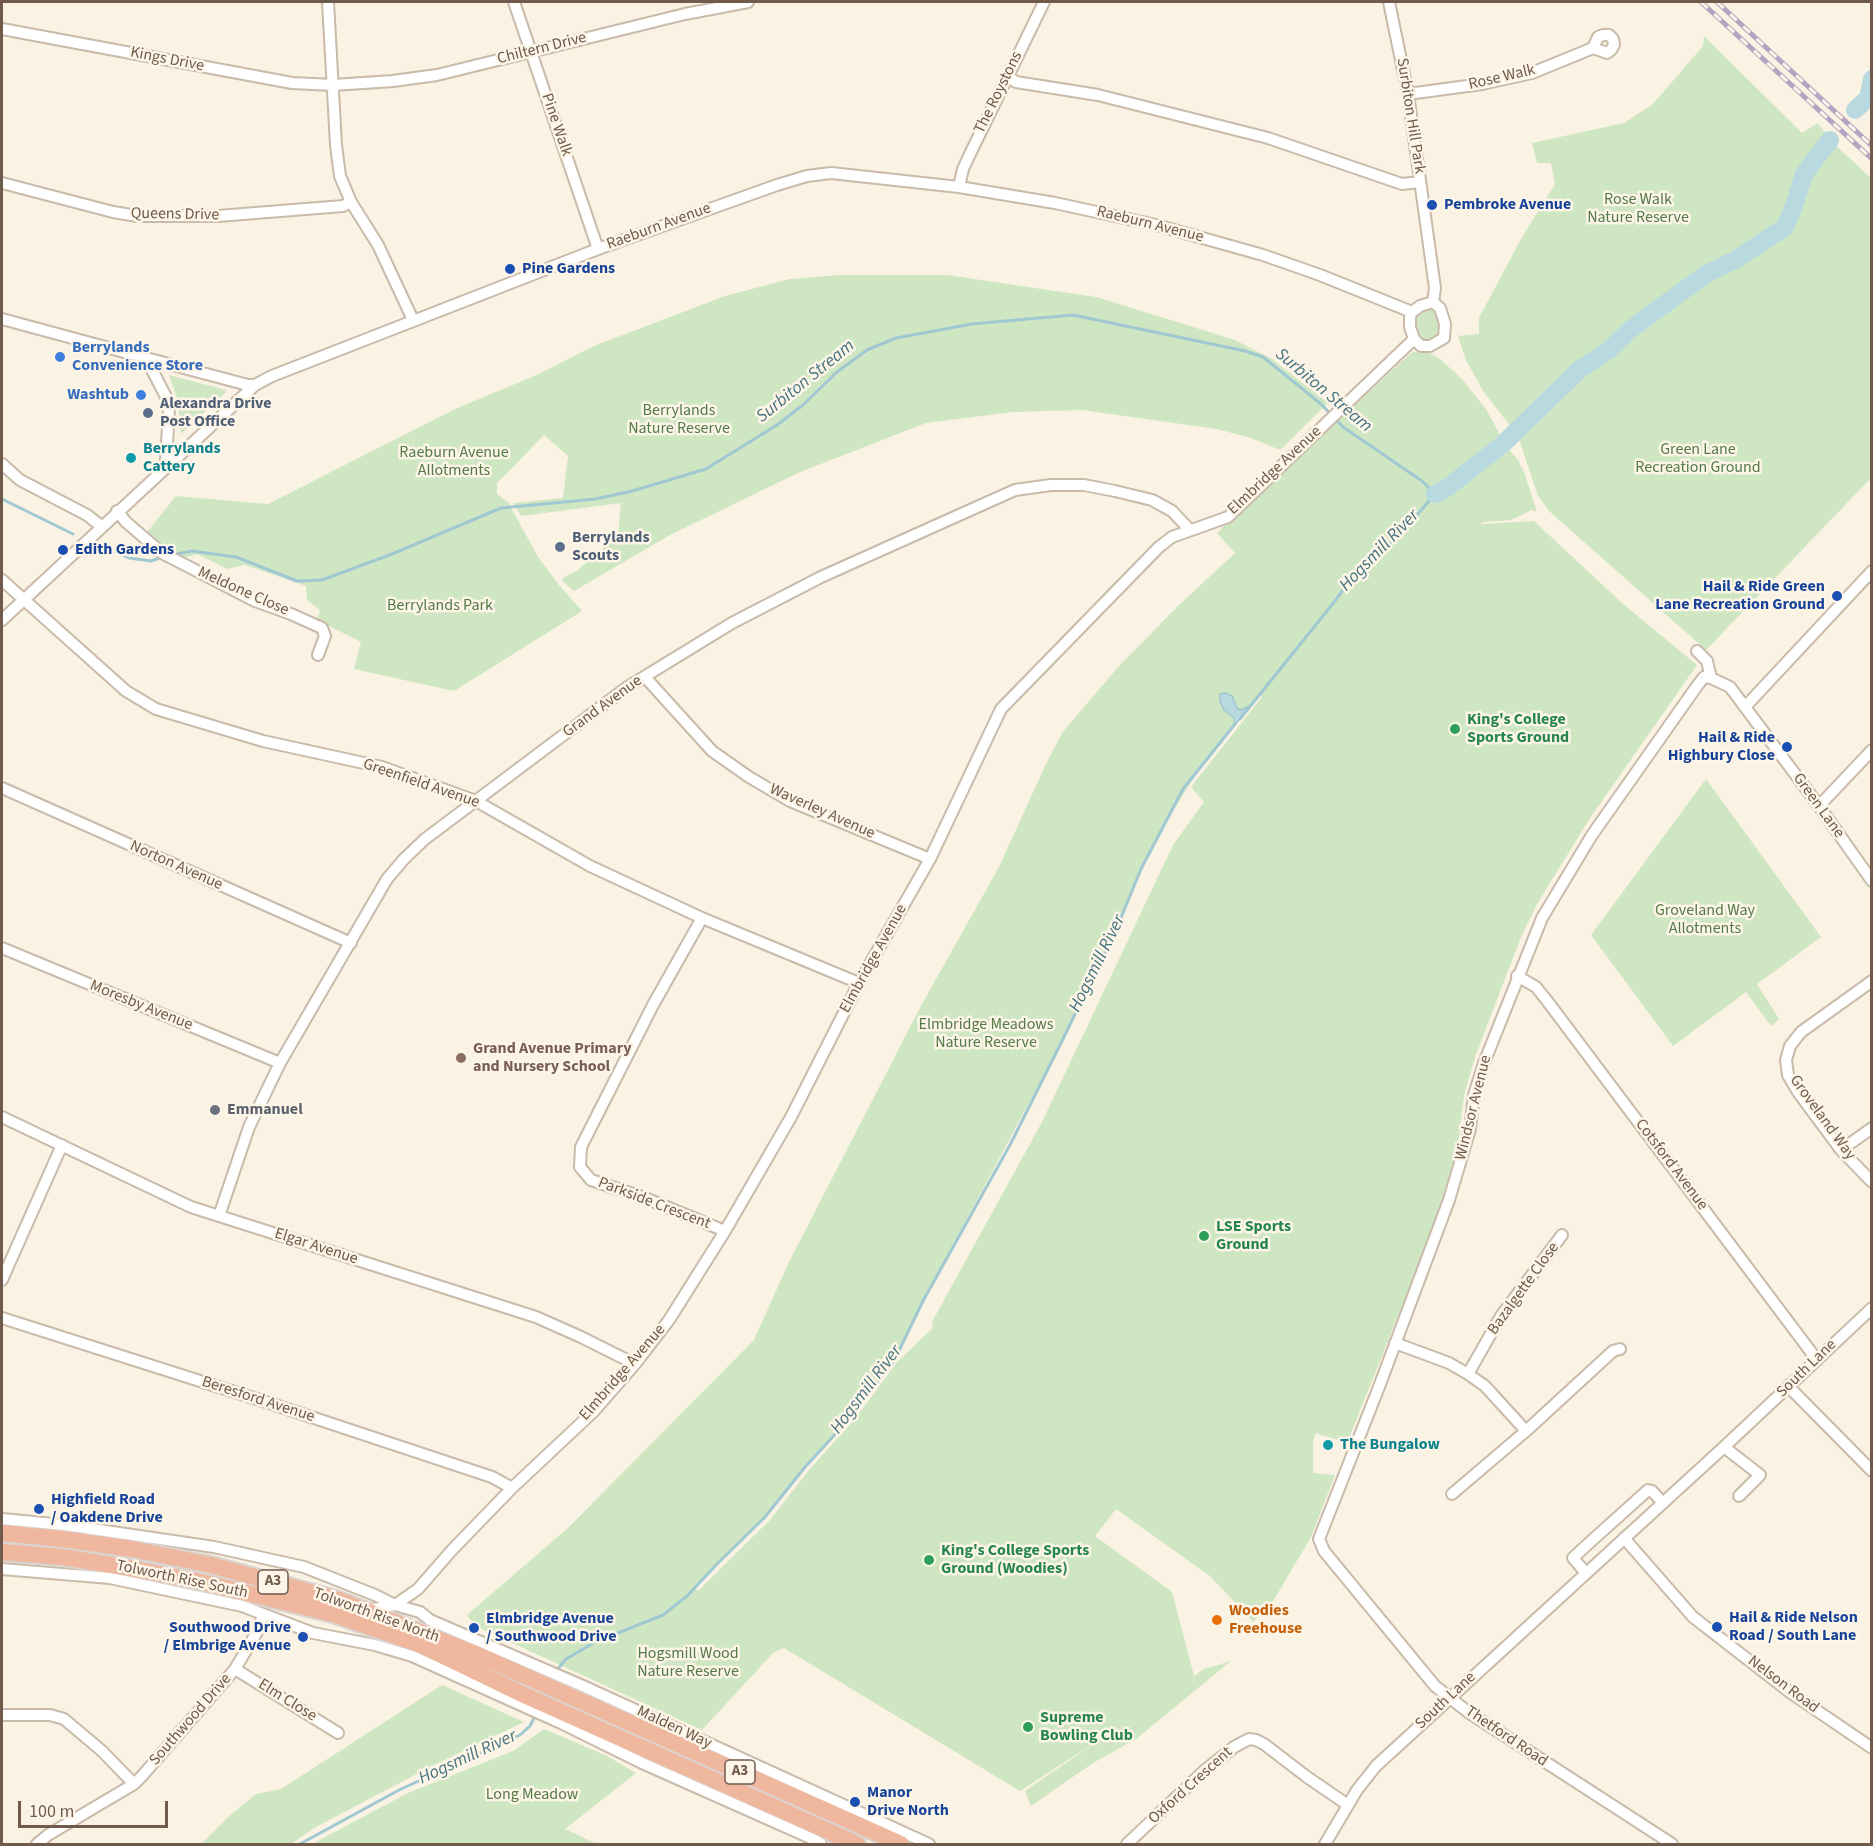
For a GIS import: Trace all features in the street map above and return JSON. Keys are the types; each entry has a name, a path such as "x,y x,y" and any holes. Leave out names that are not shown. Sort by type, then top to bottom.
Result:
{"highway":[{"name":"Tolworth Rise North","path":"2,1533 120,1547 211,1565 339,1600 535,1673"},
{"name":"Tolworth Rise South","path":"2,1552 62,1557 206,1582 333,1614 421,1645 522,1700"},
{"name":"Malden Way","path":"535,1673 581,1692 902,1845"},
{"name":"Malden Way","path":"522,1700 857,1845"}],"street":[{"path":"328,2 336,145 340,176 351,202 378,245 413,320"},
{"name":"Pine Walk","path":"514,2 598,249"},
{"path":"681,2 686,14"},
{"name":"Chiltern Drive","path":"333,85 437,75 686,14 748,2"},
{"name":"The Roystons","path":"959,187 963,169 1006,76 1044,2"},
{"name":"Surbiton Hill Park","path":"1389,2 1408,94 1435,288 1433,302"},
{"name":"Kings Drive","path":"2,29 292,83 333,85"},
{"name":"Rose Walk","path":"1408,94 1482,84 1532,73 1593,48"},
{"path":"1006,76 1016,82 1098,95 1268,138 1402,184 1420,182"},
{"name":"Raeburn Avenue","path":"2,620 255,385 272,376 413,320 598,249 738,198 807,176 842,174 959,187 1055,203 1156,225 1311,272 1412,312"},
{"name":"Queens Drive","path":"2,183 112,212 137,216 218,216 343,206 351,202"},
{"path":"1433,302 1440,308 1445,324 1444,338 1430,346 1421,346 1414,339 1410,327 1412,312 1420,306 1433,302"},
{"path":"2,319 255,385"},
{"name":"Elmbridge Avenue","path":"369,1611 394,1605 418,1589 512,1488 594,1411 669,1320 725,1231 791,1117 860,983 930,859 1001,710 1159,547 1172,537 1228,517 1414,339"},
{"path":"146,358 166,397 169,408 166,461 170,464"},
{"path":"2,464 20,480 87,515 101,526"},
{"name":"Grand Avenue","path":"219,1216 249,1127 280,1064 387,879 425,839 626,688 732,623 821,577 1015,490 1051,484 1084,485 1152,500 1172,511 1190,530"},
{"name":"Meldone Close","path":"117,511 126,522 162,553 255,601 322,628 325,636 318,655"},
{"path":"1745,707 1872,571"},
{"name":"Greenfield Avenue","path":"2,580 126,691 156,709 263,741 382,767 476,801 590,866 702,918 860,983"},
{"name":"Green Lane","path":"1697,651 1707,661 1711,678 1730,687 1872,881"},
{"name":"Waverley Avenue","path":"645,676 712,751 749,777 790,801 930,859"},
{"name":"Windsor Avenue","path":"1320,1544 1319,1539 1449,1200 1470,1129 1474,1095 1484,1063 1542,918 1592,834 1697,686 1704,677 1711,678"},
{"path":"1819,806 1872,750"},
{"name":"Norton Avenue","path":"2,788 351,943"},
{"name":"Parkside Crescent","path":"702,918 653,1005 580,1147 580,1167 591,1180 645,1198 725,1231"},
{"name":"Moresby Avenue","path":"2,948 280,1064"},
{"name":"Cotsford Avenue","path":"1517,976 1536,987 1548,1002 1818,1360"},
{"name":"Groveland Way","path":"1872,981 1801,1032 1790,1046 1786,1060 1788,1075 1793,1084 1841,1150 1872,1182"},
{"name":"Elgar Avenue","path":"2,1117 191,1207 536,1317 635,1364"},
{"path":"1841,1150 1872,1128"},
{"path":"2,1280 62,1145"},
{"name":"Bazalgette Close","path":"1468,1374 1501,1316 1562,1235"},
{"name":"South Lane","path":"1325,1845 1348,1805 1376,1766 1662,1502 1725,1447 1872,1308"},
{"name":"Beresford Avenue","path":"2,1318 492,1477 512,1488"},
{"path":"1395,1343 1449,1363 1468,1374 1485,1386 1526,1431"},
{"path":"1452,1494 1526,1431 1613,1351 1620,1349"},
{"path":"1789,1387 1872,1471"},
{"path":"1725,1447 1760,1475 1738,1496"},
{"path":"1586,1573 1573,1558 1648,1490 1652,1491 1662,1502"},
{"name":"Tolworth Rise North","path":"2,1520 65,1525 214,1547 276,1559 304,1567 375,1595 394,1605"},
{"name":"Nelson Road","path":"1624,1538 1694,1617 1791,1693 1872,1748"},
{"name":"Thetford Road","path":"1320,1544 1435,1686 1449,1698 1672,1845"},
{"name":"Tolworth Rise South","path":"2,1569 110,1578 242,1605 313,1633 375,1645 412,1656 522,1700"},
{"path":"418,1589 417,1600 420,1612"},
{"name":"Malden Way","path":"394,1605 420,1612 430,1620 535,1673"},
{"name":"Southwood Drive","path":"37,1845 48,1835 135,1784 235,1669 257,1632 263,1615"},
{"name":"Elm Close","path":"235,1669 338,1733"},
{"name":"Malden Way","path":"581,1692 929,1845"},
{"path":"2,1715 50,1715 64,1719 102,1751 135,1784"},
{"name":"Malden Way","path":"566,1720 642,1763 815,1840 820,1845"},
{"name":"Oxford Crescent","path":"1127,1845 1215,1761 1249,1739 1264,1744 1307,1778 1348,1805"}],"green space":[{"path":"1704,36 1802,133 1818,123 1833,143 1872,179 1871,478 1706,650 1549,511 1538,496 1518,436 1483,391 1466,360 1458,336 1479,334 1479,318 1521,239 1555,184 1551,163 1537,163 1532,143 1624,123 1653,104 1703,46"},
{"name":"Berrylands Nature Reserve","path":"839,275 947,275 1096,297 1235,340 1272,359 1328,403 1280,450 1251,438 1217,429 1082,410 1013,412 926,423 800,472 670,535 574,591 562,581 563,578 578,570 618,535 621,503 521,516 513,503 563,498 568,456 544,435 497,483 497,494 508,502 538,557 582,611 454,691 354,669 361,642 317,620 320,610 307,600 306,586 245,565 227,569 197,554 177,560 144,536 176,496 268,504 455,409 539,374 594,346 725,296 790,279"},
{"path":"1427,307 1437,316 1440,326 1437,338 1427,342 1418,335 1415,323 1416,316"},
{"path":"1412,352 1430,353 1461,378 1486,409 1504,443 1472,468 1478,470 1476,468 1506,446 1518,460 1524,472 1537,512 1532,510 1511,520 1481,524 1534,521 1623,604 1697,665 1590,818 1537,904 1521,937 1475,1057 1464,1096 1456,1160 1433,1229 1347,1443 1316,1433 1313,1441 1313,1473 1335,1475 1311,1537 1272,1603 1253,1622 1210,1576 1116,1509 1095,1536 1172,1592 1194,1676 1204,1669 1231,1661 1136,1739 1093,1763 1031,1806 1025,1791 1105,1736 1020,1791 784,1648 774,1652 702,1730 475,1626 467,1615 568,1528 754,1340 789,1262 922,1004 999,867 1062,733 1118,667 1179,605 1235,553 1217,533 1287,464 1326,432","holes":["1260,694 1262,697 1191,787 1204,802 1173,845 1042,1122 933,1320 932,1329 897,1362 855,1419 809,1470 769,1521 698,1591 695,1588 765,1517 805,1467 850,1418 894,1361 923,1301 1061,1043 1116,930 1141,869 1163,827 1196,774"]},
{"path":"169,375 226,390 181,434 178,401"},
{"name":"Groveland Way Allotments","path":"1706,779 1821,937 1757,984 1779,1019 1771,1026 1746,992 1673,1046 1591,935"},
{"path":"442,1685 524,1722 430,1767 314,1828 291,1844 201,1844 256,1794 281,1789"},
{"name":"Long Meadow","path":"544,1729 607,1756 636,1773 565,1829 597,1844 312,1844 408,1793 513,1751"}],"water":[{"path":"1225,693 1232,696 1237,708 1241,710 1249,706 1235,725 1234,718 1224,710 1220,701 1220,694"}],"waterway":[{"name":"Hogsmill River","path":"1855,110 1868,98 1872,79"},
{"name":"Hogsmill River","path":"1435,494 1447,488 1504,443 1579,370 1609,350 1631,329 1706,274 1735,260 1785,227 1804,174 1830,140"},
{"name":"Surbiton Stream","path":"172,555 192,551 236,557 297,581 322,580 392,554 501,508 595,499 632,491 706,469 777,425 803,405 837,372 867,350 896,338 972,324 1073,315 1245,351 1263,357 1321,404 1343,427 1422,481 1435,494 1398,537 1361,565 1240,719"},
{"name":"Surbiton Stream","path":"2,499 73,534"},
{"name":"Surbiton Stream","path":"102,546 129,558 151,561 163,557"},
{"name":"Hogsmill River","path":"557,1670 566,1659 595,1642 663,1615 687,1596 765,1517 805,1467 852,1416 894,1361 923,1301 1011,1143 1116,930 1141,869 1183,789 1235,724"},
{"name":"Hogsmill River","path":"300,1844 399,1790 520,1735 530,1726 536,1714"}],"railway":[{"path":"1701,2 1872,159"},
{"path":"1717,2 1872,146"}],"place":[{"name":"Pembroke Avenue","path":"1432,205"},
{"name":"Pine Gardens","path":"510,269"},
{"name":"Berrylands Convenience Store","path":"60,357"},
{"name":"Washtub","path":"141,395"},
{"name":"Alexandra Drive Post Office","path":"148,413"},
{"name":"Berrylands Cattery","path":"131,458"},
{"name":"Berrylands Scouts","path":"560,547"},
{"name":"Edith Gardens","path":"63,550"},
{"name":"Hail & Ride Green Lane Recreation Ground","path":"1837,596"},
{"name":"King's College Sports Ground","path":"1455,729"},
{"name":"Hail & Ride Highbury Close","path":"1787,747"},
{"name":"Grand Avenue Primary and Nursery School","path":"461,1058"},
{"name":"Emmanuel","path":"215,1110"},
{"name":"LSE Sports Ground","path":"1204,1236"},
{"name":"The Bungalow","path":"1328,1445"},
{"name":"Highfield Road / Oakdene Drive","path":"39,1509"},
{"name":"King's College Sports Ground (Woodies)","path":"929,1560"},
{"name":"Woodies Freehouse","path":"1217,1620"},
{"name":"Hail & Ride Nelson Road / South Lane","path":"1717,1627"},
{"name":"Elmbridge Avenue / Southwood Drive","path":"474,1628"},
{"name":"Southwood Drive / Elmbrige Avenue","path":"303,1637"},
{"name":"Supreme Bowling Club","path":"1028,1727"},
{"name":"Manor Drive North","path":"855,1802"}],"park label":[{"name":"Rose Walk Nature Reserve","path":"1638,209"},
{"name":"Green Lane Recreation Ground","path":"1698,459"},
{"name":"Raeburn Avenue Allotments","path":"454,462"},
{"name":"Berrylands Park","path":"440,606"},
{"name":"Elmbridge Meadows Nature Reserve","path":"986,1034"},
{"name":"Hogsmill Wood Nature Reserve","path":"688,1663"}]}
